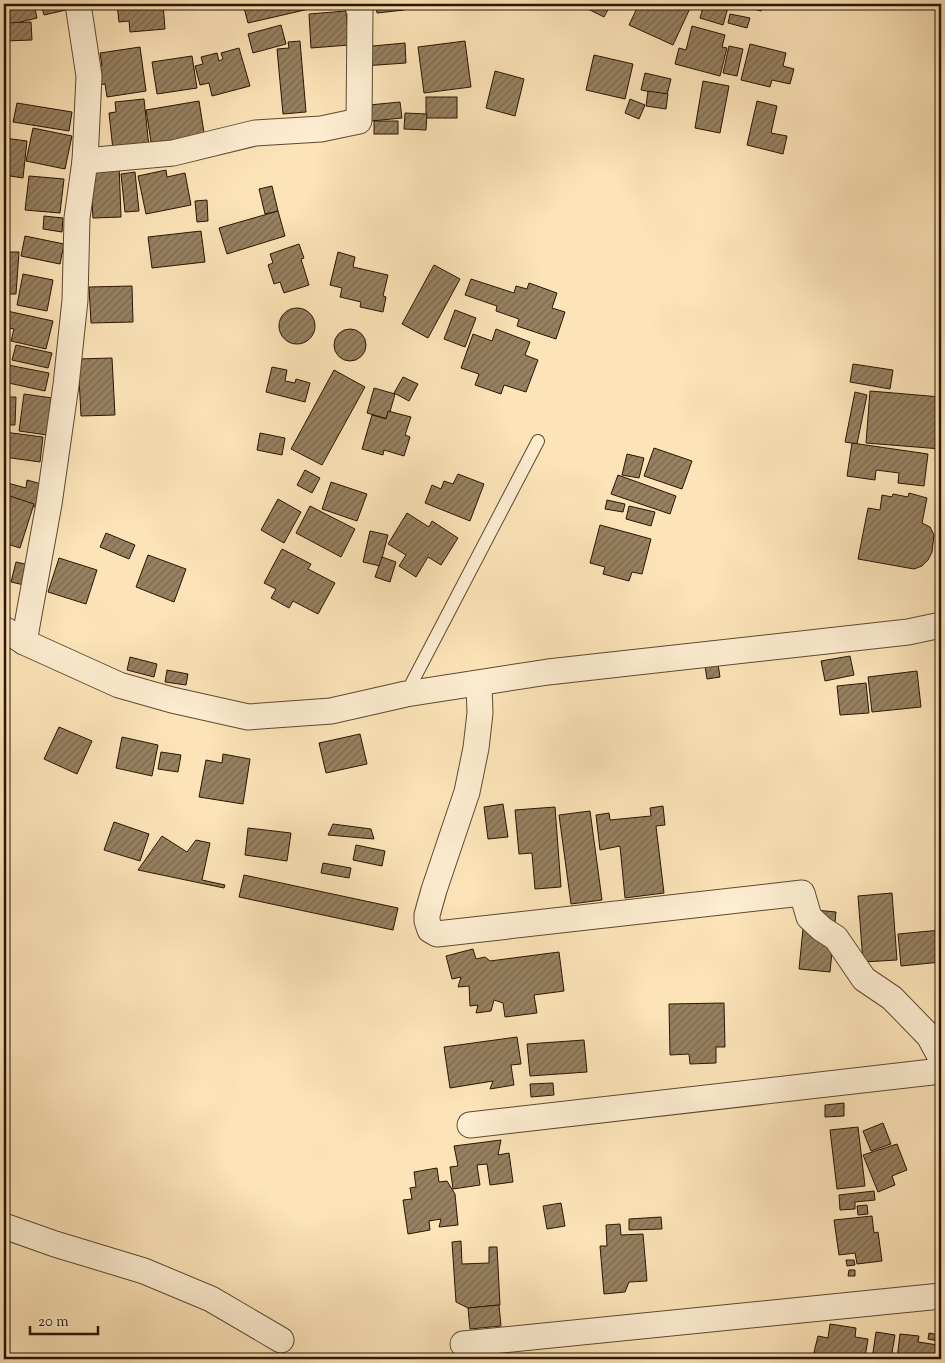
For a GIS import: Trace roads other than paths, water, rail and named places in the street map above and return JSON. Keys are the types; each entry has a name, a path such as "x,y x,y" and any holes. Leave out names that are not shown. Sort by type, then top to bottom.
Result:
{"street":[{"path":"78,4 89,76 86,161 77,218 75,300 66,385 49,504 14,635 119,685 172,700 248,717 331,710 406,694 548,672 908,632 941,625"},
{"path":"86,161 173,153 255,133 321,129 359,121 360,12 357,4"},
{"path":"479,684 480,713 476,748 467,792 427,915 427,921 432,932 437,934 802,893 809,917 836,938 864,979 892,998 929,1036 941,1058"},
{"path":"470,1125 941,1071"},
{"path":"4,1226 144,1271 212,1299 281,1340"},
{"path":"463,1344 941,1296"}],"lane":[{"path":"406,694 538,441"}]}
